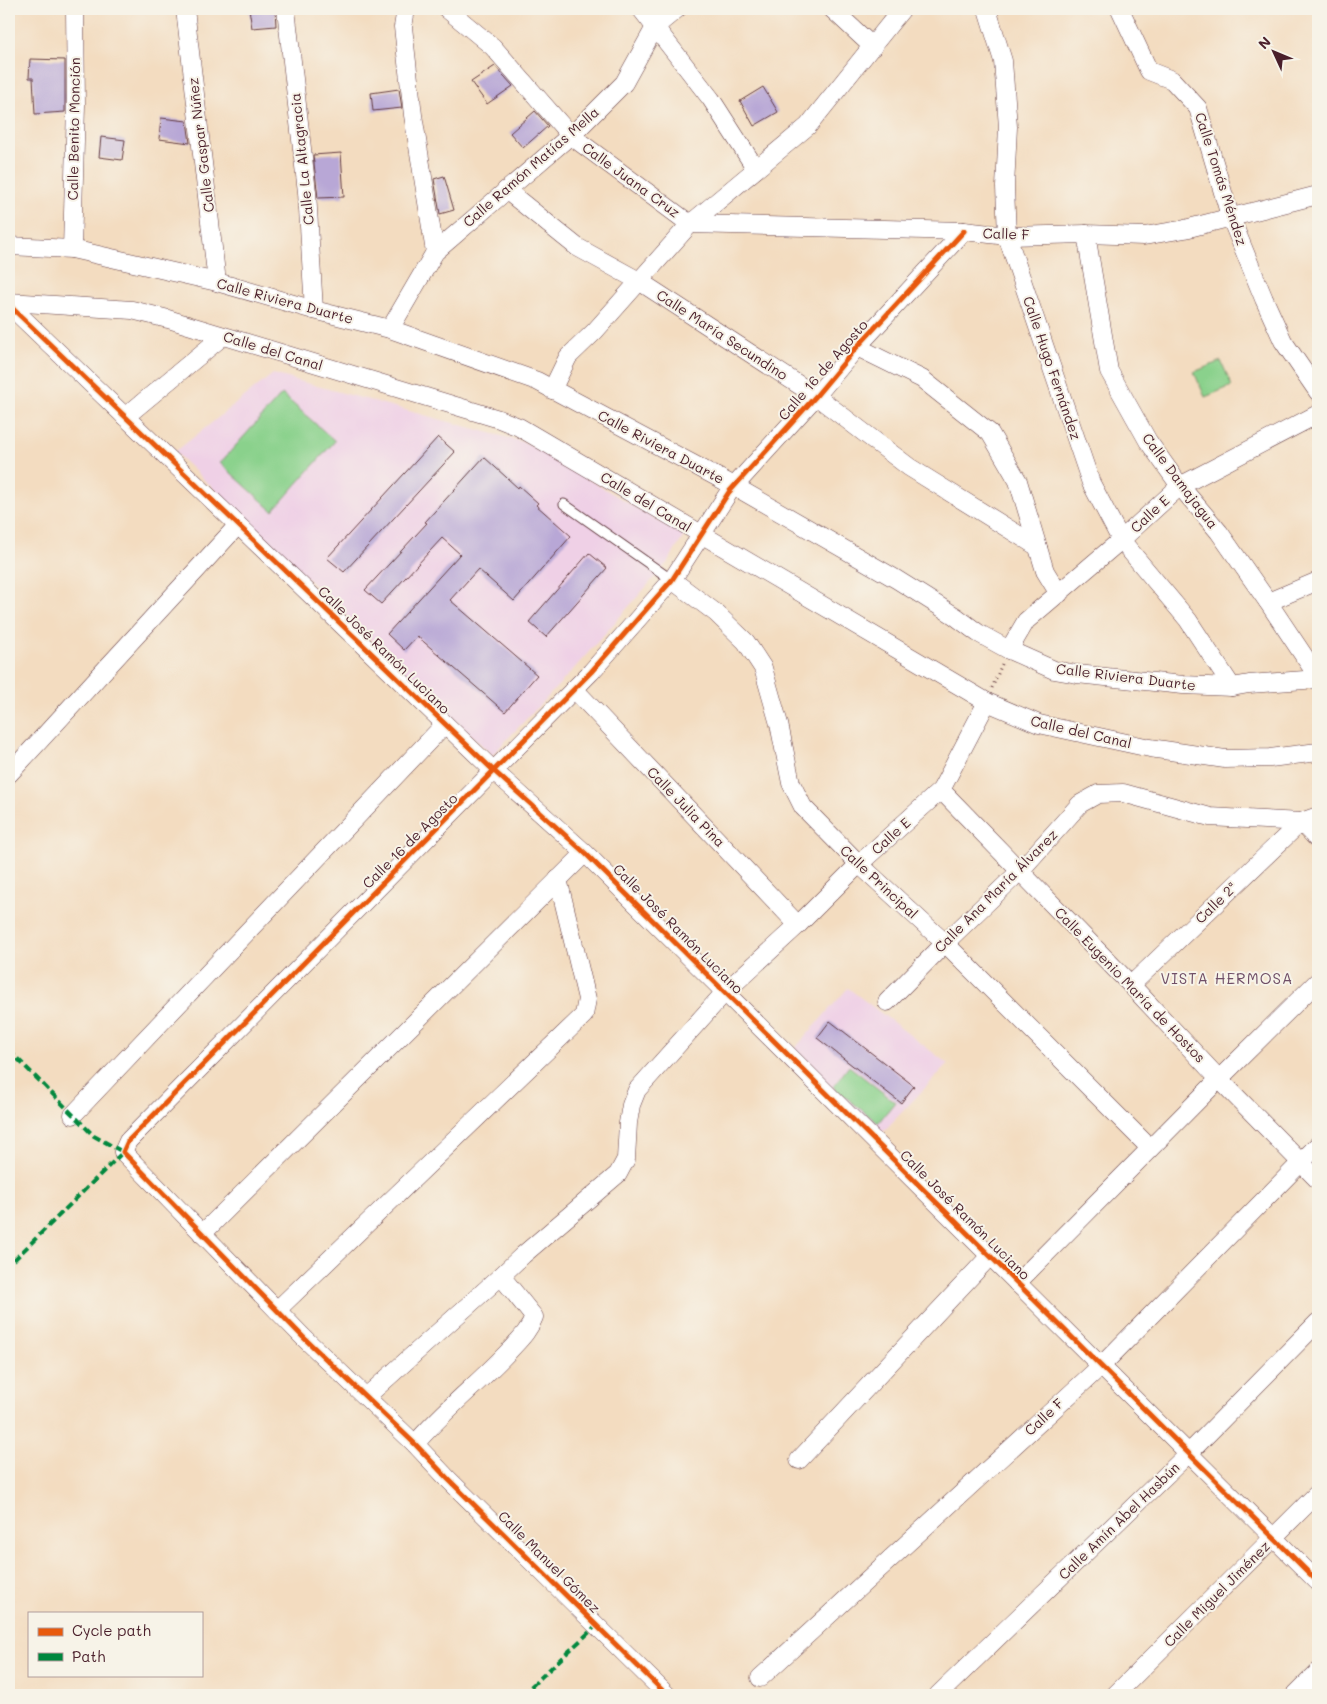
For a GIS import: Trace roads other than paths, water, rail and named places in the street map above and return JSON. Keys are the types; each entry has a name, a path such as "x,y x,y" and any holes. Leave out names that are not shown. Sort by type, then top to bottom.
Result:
{"street":[{"name":"Calle Benito Monción","path":"72,248 76,105 75,9"},
{"name":"Calle Gaspar Núñez","path":"185,9 217,282"},
{"name":"Calle La Altagracia","path":"286,9 307,192 314,310"},
{"path":"406,9 403,27 412,115 435,252"},
{"name":"Calle Juana Cruz","path":"446,9 493,47 570,135 690,224"},
{"path":"641,9 711,99 756,170"},
{"name":"Calle Ramón Matías Mella","path":"390,329 435,252 570,135 624,83 655,27 677,9"},
{"path":"832,9 873,48"},
{"path":"552,390 568,357 595,331 690,224 808,126 873,48 902,9"},
{"name":"Calle Hugo Fernández","path":"987,9 1003,61 1008,126 1004,187 1007,236 1091,483 1121,540 1188,620 1232,687"},
{"name":"Calle Tomás Méndez","path":"1120,9 1149,71 1172,80 1198,108 1230,216 1283,341 1318,392"},
{"name":"Calle María Secundino","path":"506,190 577,247 639,281 816,396 910,467 1038,547"},
{"name":"Calle F","path":"690,224 964,231 1007,236 1086,234 1144,236 1185,229 1318,195"},
{"name":"Calle 16 de Agosto","path":"123,1152 128,1141 574,689 672,580 732,489 816,396 857,347 964,231"},
{"name":"Calle Damajagua","path":"1086,234 1109,371 1148,441 1180,486 1219,532 1318,678"},
{"name":"Calle Riviera Duarte","path":"9,246 72,248 217,282 314,310 390,329 537,381 896,579 955,616 1007,654 1054,670 1183,685 1232,687 1318,678"},
{"name":"Calle del Canal","path":"9,303 132,310 512,424 704,532 988,699 1039,724 1150,748 1225,759 1270,758 1318,752"},
{"name":"Calle José Ramón Luciano","path":"9,303 494,771 585,853 1318,1582"},
{"path":"125,417 223,336"},
{"path":"857,347 922,379 990,433 1018,481 1045,571 1059,594"},
{"name":"Calle E","path":"1007,654 1026,621 1121,540 1180,486 1318,414"},
{"path":"9,774 238,525"},
{"name":"Calle Principal","path":"672,580 716,613 746,642 763,668 779,724 791,783 803,807 859,864 944,943 1150,1148"},
{"path":"1268,602 1318,581"},
{"name":"Calle Julia Pina","path":"574,689 798,925"},
{"name":"Calle E","path":"366,1398 523,1255 618,1174 626,1159 628,1123 631,1105 637,1090 725,992 798,925 859,864 941,790 988,699"},
{"path":"73,1115 445,724"},
{"name":"Calle Eugenio María de Hostos","path":"941,790 1318,1180"},
{"name":"Calle Ana María Álvarez","path":"886,1002 1020,870 1080,804 1098,794 1123,793 1210,817 1301,822 1318,816"},
{"path":"1301,822 1318,840"},
{"name":"Calle 2ª","path":"1131,985 1301,822"},
{"path":"202,1234 585,853"},
{"path":"277,1310 584,1015 587,999 558,879"},
{"path":"1017,1283 1318,981"},
{"name":"Calle F","path":"760,1678 1101,1366 1318,1145"},
{"name":"Calle Manuel Gómez","path":"123,1152 277,1310 668,1695"},
{"path":"799,1460 990,1256"},
{"path":"415,1444 432,1425 492,1369 531,1327 534,1317 501,1276"},
{"name":"Calle Amín Abel Hasbún","path":"938,1695 1188,1454 1318,1322"},
{"name":"Calle Miguel Jiménez","path":"1115,1695 1318,1493"},
{"path":"1295,1695 1318,1672"}],"lane":[{"path":"564,504 672,580"}],"district":[{"name":"VISTA HERMOSA","path":"1227,979"}]}
